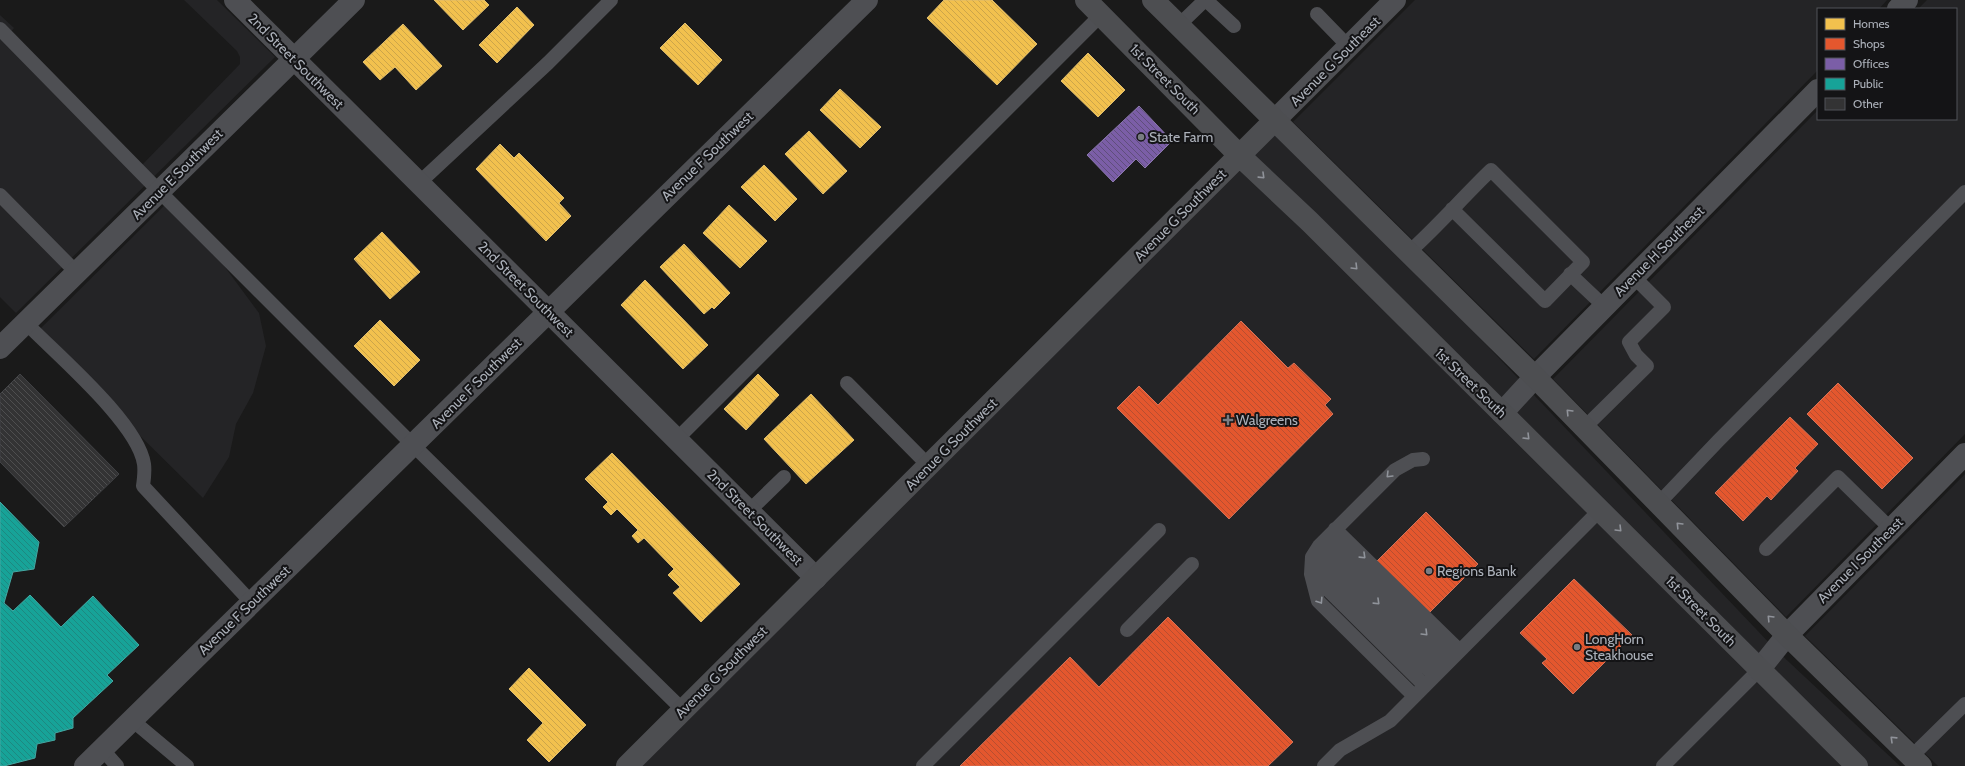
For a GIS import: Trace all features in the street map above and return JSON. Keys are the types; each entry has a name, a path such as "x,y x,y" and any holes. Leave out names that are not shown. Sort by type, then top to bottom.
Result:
{"main road":[{"name":"1st Street South","path":"1086,0 1240,156 1310,222 1857,766"},
{"path":"1153,0 1535,377 1787,635 1916,761"},
{"name":"Avenue G Southwest","path":"627,766 1274,121"}],"street":[{"name":"2nd Street Southwest","path":"235,0 816,578"},
{"name":"Avenue E Southwest","path":"0,348 293,58 354,0"},
{"name":"Avenue F Southwest","path":"85,766 251,602 414,446 548,311 866,0"},
{"name":"Avenue G Southeast","path":"1274,121 1395,0"},
{"path":"1899,8 1907,0"},
{"name":"Avenue H Southeast","path":"1502,413 1535,377 1817,91"},
{"name":"Avenue I Southeast","path":"1759,670 1787,635 1965,454"}],"lane":[{"path":"419,183 548,63 610,0"},
{"path":"1178,26 1206,0 1234,26"},
{"path":"1317,14 1349,46"},
{"path":"677,439 1101,15"},
{"path":"0,29 159,191 414,446 683,710"},
{"path":"1408,253 1452,209 1491,170 1583,262 1545,301 1452,209"},
{"path":"1658,504 1718,441 1965,192"},
{"path":"0,196 76,273"},
{"path":"1570,274 1605,306"},
{"path":"1584,428 1647,366 1636,355 1630,342 1664,307 1634,277"},
{"path":"26,323 112,409 137,444 144,464 143,486 251,602"},
{"path":"848,384 928,466"},
{"path":"1414,696 1318,600 1311,574 1324,542 1395,470 1413,460 1423,459"},
{"path":"749,511 784,477"},
{"path":"1766,549 1838,477 1891,530"},
{"path":"1324,766 1340,750 1390,721 1442,667 1600,510"},
{"path":"923,766 1159,530"},
{"path":"1324,542 1442,667"},
{"path":"1324,542 1442,667"},
{"path":"1127,630 1192,564"},
{"path":"1311,574 1442,667"},
{"path":"1663,766 1759,670"},
{"path":"1916,761 1965,704"},
{"path":"132,720 187,766"},
{"path":"102,750 116,766"}],"shaded area":[{"path":"184,0 217,0 275,57 16,313 0,297 0,15 14,28 8,35 137,167 143,164 240,64 240,57 237,51"},
{"path":"1415,0 1887,0 1880,8 1817,8 1817,71 1534,359 1293,122"},
{"path":"1927,0 1965,0 1965,434 1786,617 1553,379 1817,111 1817,120 1957,120 1957,8 1919,8"},
{"path":"1274,121 1774,648 1900,766 627,766"},
{"path":"173,197 259,313 266,346 253,393 236,424 229,457 203,498 36,333"},
{"path":"1965,474 1965,766 1938,766 1805,636"}],"building: Homes":[{"path":"434,0 484,0 489,5 463,30"},
{"path":"944,0 992,0 1037,44 997,85 927,18"},
{"path":"517,7 534,25 497,63 479,45"},
{"path":"685,23 722,60 698,85 660,48"},
{"path":"403,24 442,66 416,90 395,67 380,80 363,62"},
{"path":"1088,53 1125,90 1098,117 1061,81"},
{"path":"840,89 881,127 860,148 820,110"},
{"path":"809,131 847,171 823,194 785,154"},
{"path":"500,144 514,158 519,153 564,198 559,203 571,216 546,241 476,169"},
{"path":"764,165 797,199 775,221 741,187"},
{"path":"729,205 767,241 740,268 703,233"},
{"path":"382,232 420,272 390,299 354,259"},
{"path":"684,244 730,293 714,309 712,307 704,314 660,267"},
{"path":"645,280 708,345 683,369 621,305"},
{"path":"380,320 420,360 394,386 354,346"},
{"path":"758,374 779,395 746,430 724,409"},
{"path":"811,394 854,440 806,484 764,439"},
{"path":"612,453 740,584 701,622 673,593 680,587 668,575 674,569 644,538 638,543 632,536 638,530 617,509 611,515 603,507 608,502 585,479"},
{"path":"529,668 586,725 549,762 527,740 543,723 509,689"}],"building: Shops":[{"name":"Walgreens","path":"1241,321 1288,368 1294,363 1331,399 1325,405 1333,414 1229,519 1117,408 1139,386 1158,405"},
{"path":"1838,383 1913,458 1882,489 1807,414"},
{"path":"1790,417 1818,444 1795,468 1798,471 1771,500 1767,496 1743,521 1715,493"},
{"name":"Regions Bank","path":"1426,512 1478,564 1429,613 1377,561"},
{"name":"LongHorn Steakhouse","path":"1574,579 1632,635 1573,694 1542,663 1547,659 1520,633"},
{"path":"1168,617 1293,742 1268,766 960,766 1070,657 1099,687"}],"building: Offices":[{"path":"1139,106 1172,141 1145,168 1136,159 1113,182 1087,155"}],"building: Public":[{"path":"0,502 39,542 34,569 13,572 4,603 13,611 30,595 61,627 93,596 139,645 107,675 113,681 73,718 73,728 55,733 55,740 37,744 35,758 4,766 0,766"}],"building: Other":[{"path":"20,374 119,474 64,527 0,462 0,394"}],"place":[{"name":"State Farm","path":"1141,137"},
{"name":"Walgreens","path":"1228,420"},
{"name":"Regions Bank","path":"1429,571"},
{"name":"LongHorn Steakhouse","path":"1577,647"}]}
